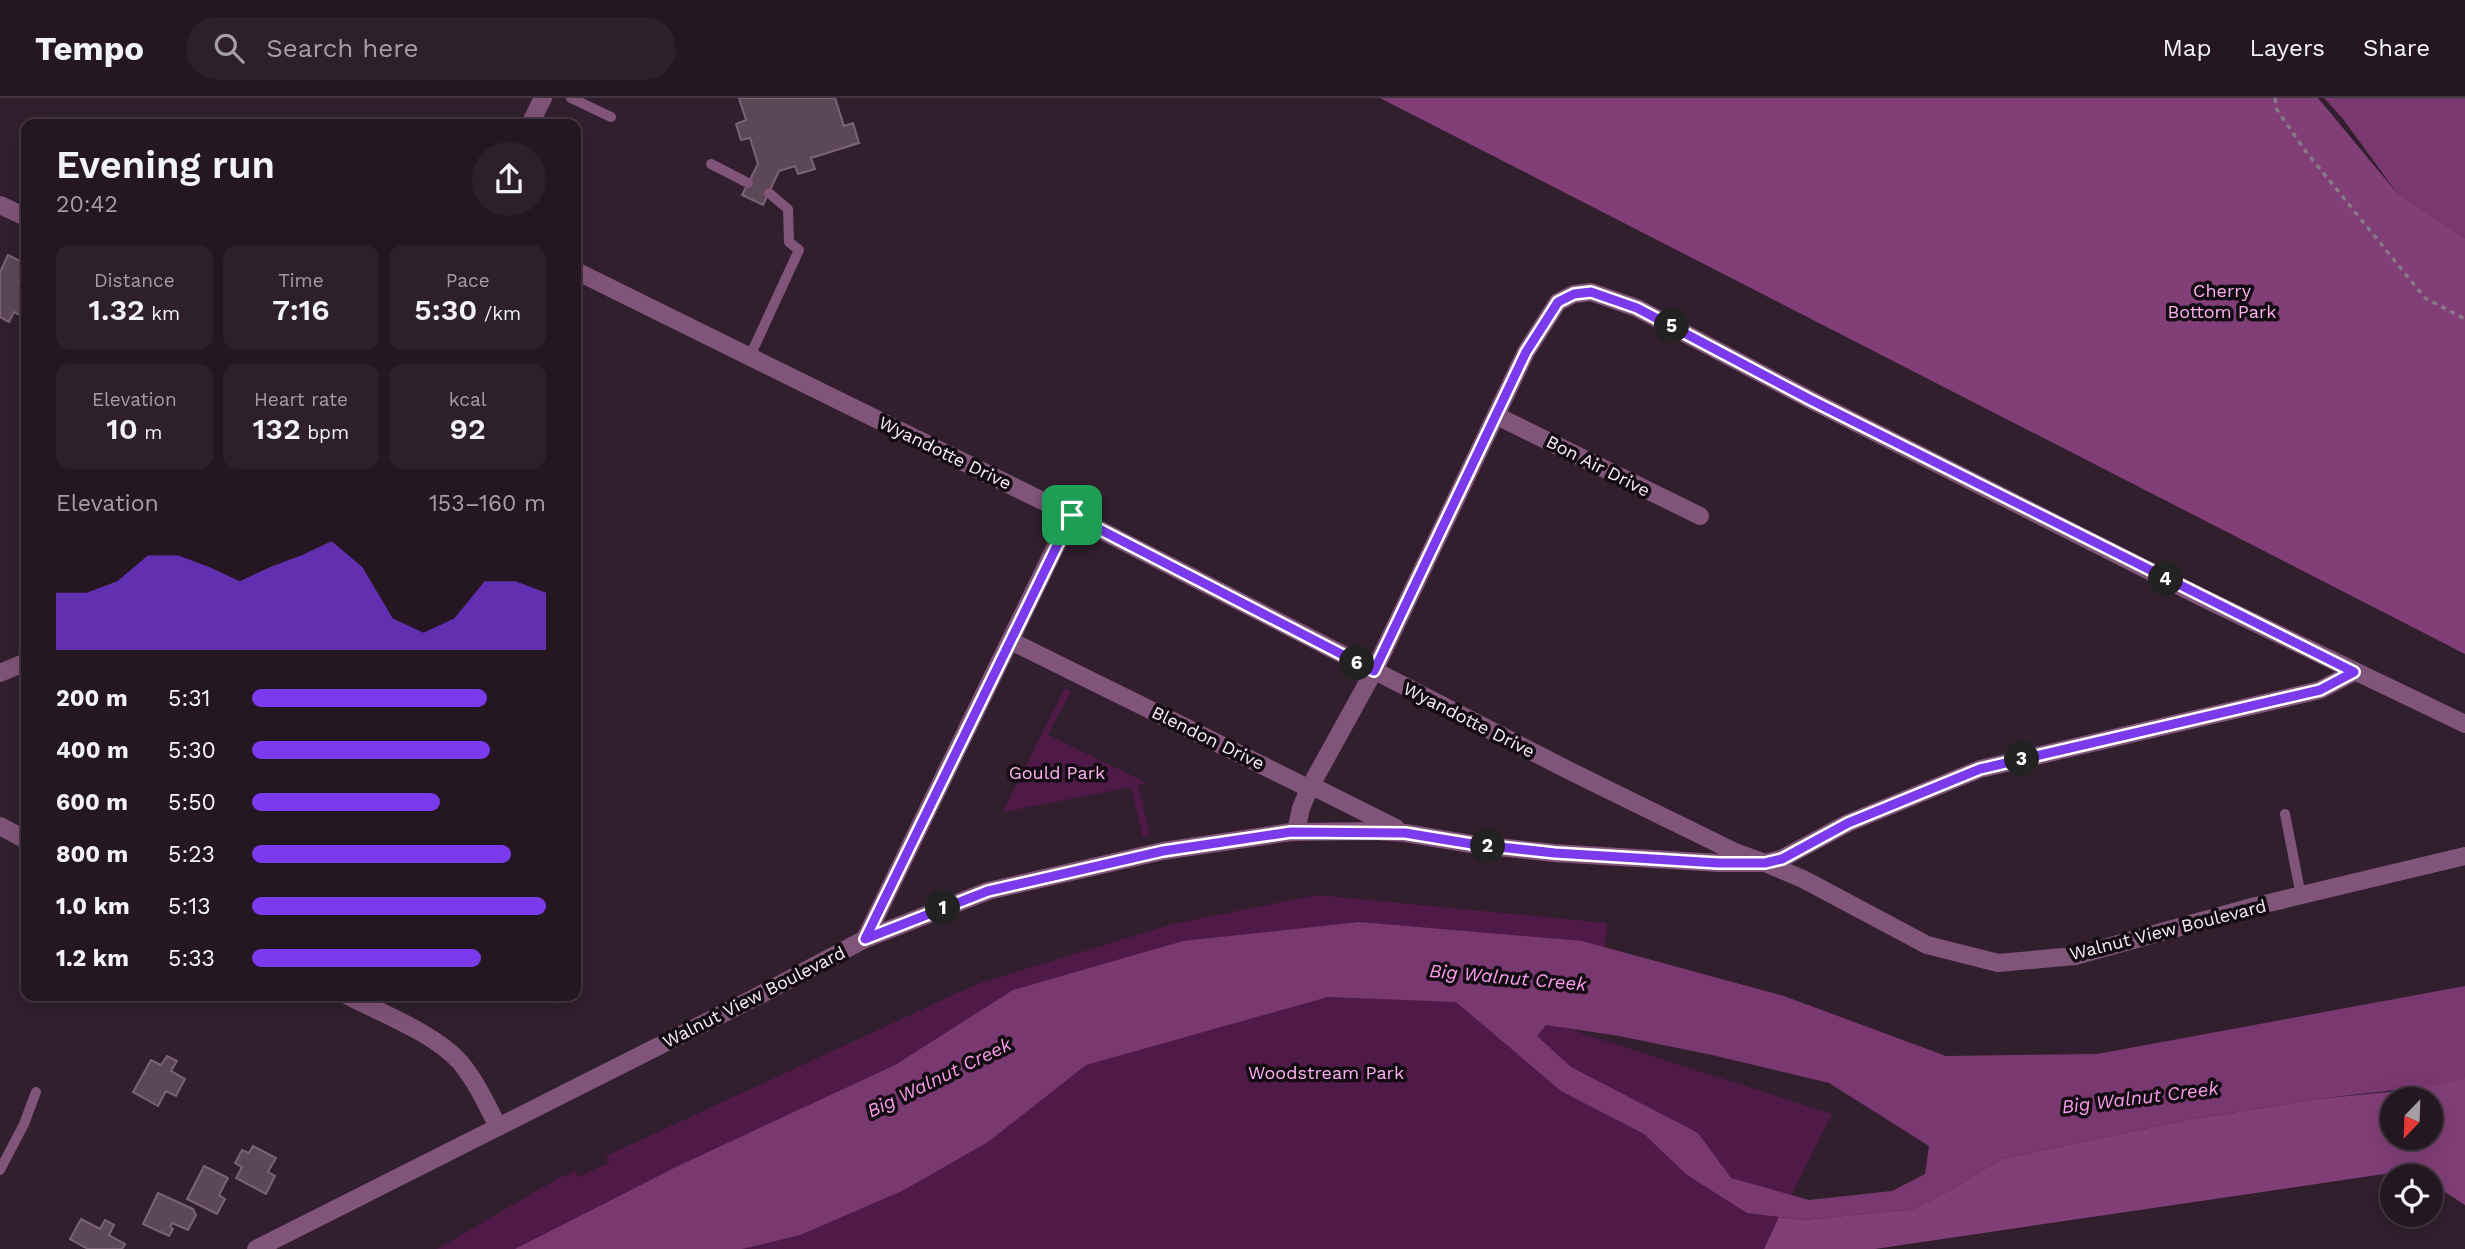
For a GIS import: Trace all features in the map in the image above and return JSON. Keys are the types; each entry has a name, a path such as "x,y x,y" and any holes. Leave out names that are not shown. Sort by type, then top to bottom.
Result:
{"street":[{"path":"532,119 543,98"},
{"path":"0,205 21,215"},
{"name":"Wyandotte Drive","path":"581,273 1072,515 1610,790 1735,852 1765,863"},
{"path":"1296,831 1301,808 1310,787 1374,671 1526,352 1558,302 1574,294 1591,292 1637,308 1811,400 2354,672 2465,724"},
{"name":"Bon Air Drive","path":"1497,415 1700,516"},
{"path":"865,939 1072,515"},
{"name":"Blendon Drive","path":"1011,641 1405,833"},
{"path":"0,673 21,664"},
{"path":"1765,863 1782,859 1848,823 1980,769 2320,690 2354,672"},
{"path":"0,826 21,837"},
{"name":"Walnut View Boulevard","path":"256,1249 746,1002 865,939 988,891 1163,851 1296,831 1405,833 1555,853 1718,863 1765,863 1802,879 1927,945 1998,963 2075,956 2465,856"},
{"path":"358,1001 429,1037 459,1061 481,1093 498,1127"}],"lane":[{"path":"571,98 611,117"},
{"path":"712,164 748,183"},
{"path":"750,356 799,250 789,242 788,209 769,193"},
{"path":"2285,814 2301,896"},
{"path":"0,1170 24,1124 36,1092"}],"path":[{"path":"2275,98 2277,110 2307,153 2424,298 2465,320"}],"green space":[{"name":"Cherry Bottom Park","path":"1380,98 2318,98 2397,193 2465,238 2465,654"},
{"name":"Gould Park","path":"1065,688 1071,691 1048,735 1147,783 1138,786 1150,835 1143,837 1131,787 1003,812"},
{"name":"Woodstream Park","path":"1317,895 1607,923 1600,1013 1550,1023 1832,1114 1764,1249 437,1249 557,1179 575,1171 578,1177 609,1163 606,1156 977,984 1173,924"},
{"path":"2465,1075 2465,1205 2443,1191 2443,1164 2380,1164 2380,1175 1875,1249 1764,1249 1779,1217 1804,1220 1914,1209 2001,1159 2186,1120 2317,1099 2380,1093 2380,1150 2443,1150 2443,1087 2420,1087"}],"water":[{"path":"2324,98 2465,98 2465,238 2397,193 2343,119"},
{"name":"Big Walnut Creek","path":"1360,922 1582,941 1784,996 1946,1056 2097,1054 2465,986 2465,1078 2422,1087 2380,1087 2380,1092 2186,1120 2001,1159 1914,1209 1804,1220 1747,1213 1687,1175 1644,1134 1561,1091 1456,1002 1328,997 1086,1065 988,1142 902,1191 800,1235 742,1249 515,1249 680,1165 895,1065 1013,990 1183,941","holes":["1546,1025 1619,1036 1829,1083 1929,1146 1925,1174 1892,1191 1809,1200 1731,1178 1698,1133 1571,1067 1537,1036"]}],"building":[{"path":"739,98 835,98 844,126 853,123 859,143 811,158 815,169 798,174 795,166 779,171 763,205 742,195 758,164 750,138 741,140 736,124 746,120"},
{"path":"8,255 21,262 21,316 14,312 9,322 0,317 0,272"},
{"path":"167,1056 177,1061 171,1071 185,1079 176,1096 166,1091 158,1106 133,1092 151,1060 161,1065"},
{"path":"253,1146 276,1158 268,1172 275,1176 266,1194 236,1178 242,1167 235,1163 242,1150 249,1153"},
{"path":"204,1166 228,1178 219,1195 225,1199 217,1214 187,1199"},
{"path":"158,1193 193,1209 196,1215 188,1230 172,1223 170,1227 173,1229 169,1236 143,1224"},
{"path":"81,1219 100,1229 105,1220 114,1225 109,1235 125,1244 122,1249 88,1249 70,1239"}],"route":[{"path":"1591,292 1637,308 1811,400 2354,672 2320,690 1980,769 1848,823 1782,859 1765,863 1718,863 1555,853 1405,833 1291,832 1163,851 988,891 865,939 1072,515 1374,671 1526,352 1558,302 1574,294 1591,292"}]}
